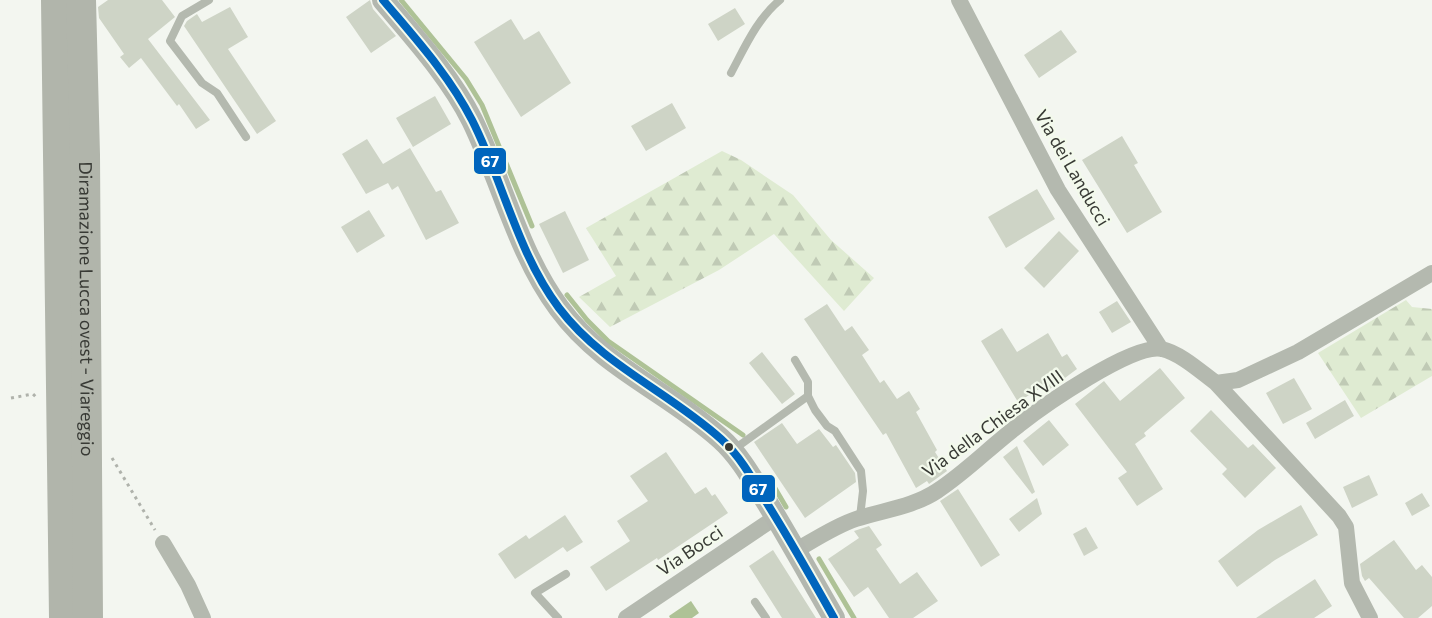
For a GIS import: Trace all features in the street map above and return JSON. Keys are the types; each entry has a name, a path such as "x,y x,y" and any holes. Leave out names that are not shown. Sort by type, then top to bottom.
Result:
{"highway":[{"name":"Diramazione Lucca ovest - Viareggio","path":"56,0 64,618"},
{"name":"Diramazione Lucca ovest - Viareggio","path":"81,0 85,155 88,618"}],"main road":[{"path":"382,0 459,96 486,149 535,267 570,323 602,354 705,426 732,451 776,517 834,618"}],"street":[{"name":"Via dei Landucci","path":"959,0 1059,190 1161,349"},
{"path":"1216,383 1238,380 1298,352 1432,273"},
{"path":"1161,349 1188,363 1216,383 1339,516 1346,527 1352,582 1370,618"},
{"name":"Via della Chiesa XVIII","path":"795,550 860,518 905,506 937,492 1020,424 1076,386 1124,358 1142,351 1161,349"},
{"name":"Via Bocci","path":"626,618 776,517"},
{"path":"163,543 188,585 203,618"}],"lane":[{"path":"209,0 182,16 170,40 202,83 217,93 246,137"},
{"path":"731,73 755,28 771,7 780,0"},
{"path":"795,360 808,382 808,396 815,410 827,426 835,430 861,471 863,491 860,518"},
{"path":"732,451 808,396"},
{"path":"558,618 535,593 566,574"},
{"path":"755,602 766,618"}],"green space":[{"path":"722,151 741,160 793,195 831,240 874,278 844,311 774,234 719,270 610,327 579,297 616,276 586,228"},
{"path":"1406,300 1412,307 1432,309 1432,376 1361,418 1318,353"}],"shaded area":[{"path":"691,601 699,613 692,618 670,618 669,616"}],"building":[{"path":"108,0 162,0 175,17 148,39 210,120 196,129 179,104 177,106 141,58 129,68 120,57 124,54 99,18 98,7"},
{"path":"370,0 373,9 396,36 371,53 346,17"},
{"path":"230,7 248,37 228,49 276,121 257,134 184,26 197,14 202,22"},
{"path":"735,8 745,24 718,41 708,24"},
{"path":"511,19 524,40 539,31 571,83 521,117 474,42"},
{"path":"1061,30 1077,52 1039,78 1024,55"},
{"path":"435,96 451,124 413,147 396,118"},
{"path":"672,103 686,128 646,151 631,126"},
{"path":"1122,136 1138,163 1134,165 1162,212 1127,233 1082,160"},
{"path":"367,139 383,164 410,148 436,192 441,190 459,223 426,240 398,186 392,190 388,183 366,194 342,154"},
{"path":"1037,189 1055,219 1006,248 988,217"},
{"path":"369,210 385,236 357,253 341,227"},
{"path":"565,211 589,260 563,273 539,224"},
{"path":"1059,231 1079,251 1044,288 1024,268"},
{"path":"1117,301 1131,322 1112,333 1099,312"},
{"path":"827,304 845,331 852,326 869,350 862,355 880,383 884,380 897,399 909,391 920,409 916,412 947,471 929,484 927,481 916,488 886,433 883,435 804,319"},
{"path":"1002,328 1017,352 1048,333 1062,357 1067,354 1077,369 1046,392 1042,387 1018,402 981,341"},
{"path":"762,352 795,394 782,404 749,363"},
{"path":"1160,368 1185,398 1144,433 1146,436 1135,444 1163,489 1137,506 1118,478 1127,472 1075,404 1104,381 1120,401"},
{"path":"1294,378 1312,409 1283,424 1266,393"},
{"path":"1345,400 1354,416 1315,439 1306,423"},
{"path":"1211,410 1248,448 1253,444 1276,468 1245,498 1222,474 1227,469 1190,431"},
{"path":"1049,420 1069,445 1043,466 1023,441"},
{"path":"782,423 797,444 819,429 833,447 836,445 855,473 856,482 805,518 754,442"},
{"path":"1017,446 1035,492 1032,494 1003,457"},
{"path":"666,452 695,494 706,487 712,496 715,494 728,513 658,560 657,558 606,591 590,567 630,541 617,521 648,501 630,476"},
{"path":"1369,475 1378,495 1352,508 1343,487"},
{"path":"958,489 1000,555 981,567 940,501"},
{"path":"1422,493 1430,506 1412,516 1405,503"},
{"path":"1037,498 1042,514 1019,532 1009,519"},
{"path":"1301,505 1318,535 1275,560 1237,587 1218,561 1258,530"},
{"path":"565,515 583,542 567,552 563,547 515,579 498,554 526,535 529,539"},
{"path":"869,526 882,545 876,549 900,584 917,572 938,601 913,618 889,618 868,587 854,597 828,559 859,538 854,531"},
{"path":"1086,527 1098,548 1084,556 1073,534"},
{"path":"1394,540 1416,570 1422,565 1432,577 1432,606 1418,618 1404,618 1369,578 1365,581 1362,576 1360,564"},
{"path":"773,550 816,618 782,618 749,566"},
{"path":"1315,579 1332,606 1314,618 1256,618"}],"waterway":[{"path":"401,0 466,79 482,105 532,226"},
{"path":"567,295 608,341 743,435"},
{"path":"769,478 786,507"},
{"path":"819,559 854,618"}],"transit line":[{"name":"67","path":"383,0 431,57 463,103 483,143 532,264 559,308 595,346 701,422 733,452 749,474 834,618"}]}
